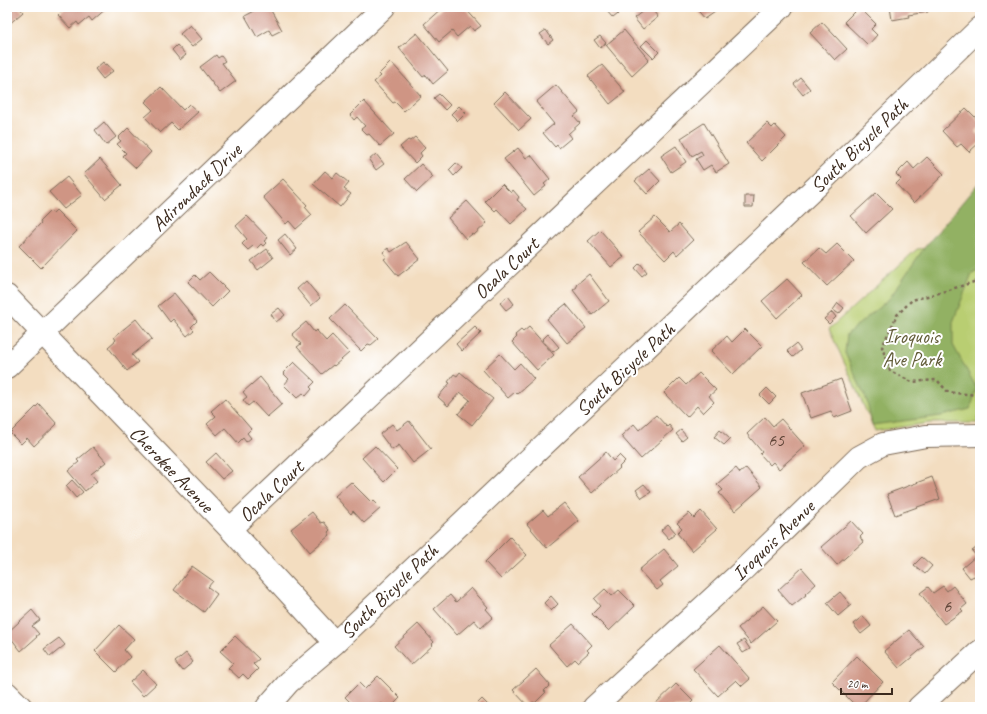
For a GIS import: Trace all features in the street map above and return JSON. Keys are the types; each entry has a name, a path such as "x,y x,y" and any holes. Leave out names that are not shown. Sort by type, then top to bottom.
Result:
{"street":[{"name":"Adirondack Drive","path":"7,367 384,7"},
{"name":"Ocala Court","path":"230,530 782,7"},
{"name":"South Bicycle Path","path":"267,707 289,682 335,643 817,186 980,28"},
{"name":"Cherokee Avenue","path":"7,296 230,530 335,643"},
{"name":"Iroquois Avenue","path":"594,707 741,572 859,457 884,444 926,436 980,435"},
{"path":"919,707 980,651"},
{"path":"7,693 20,707"}],"path":[{"path":"980,280 912,300 897,314 882,348 890,371 912,382 937,380 947,391 980,395"}],"green space":[{"name":"Iroquois Ave Park","path":"980,181 980,269 972,273 953,322 953,345 977,389 970,409 941,416 872,425 867,401 845,353 847,334 889,299 924,248"},
{"name":"Iroquois Ave Park","path":"980,243 980,423 930,423 875,431 829,329 917,249"}],"building":[{"path":"7,7 19,7 23,12 7,26"},
{"path":"65,7 108,7 92,21 89,17 79,25 77,22 70,28 58,15"},
{"path":"262,7 269,7 282,30 272,35 269,30 257,37 245,16"},
{"path":"443,7 464,7 481,26 474,31 470,26 457,37 452,31 439,42 424,24"},
{"path":"606,7 612,7 618,14 613,18 605,9"},
{"path":"650,7 658,17 643,29 634,18"},
{"path":"695,7 713,7 712,8 715,12 705,19"},
{"path":"859,7 876,24 871,29 877,35 868,45 844,22"},
{"path":"890,7 928,7 928,12 908,15 909,17 892,20"},
{"path":"822,22 847,49 835,60 810,33"},
{"path":"190,25 202,39 192,47 180,34"},
{"path":"546,30 553,40 548,44 540,34"},
{"path":"624,30 649,60 632,76 606,45"},
{"path":"417,33 448,71 433,84 426,75 423,77 399,48"},
{"path":"600,36 606,43 600,48 594,40"},
{"path":"647,40 659,52 653,58 641,46"},
{"path":"177,45 186,55 180,60 172,50"},
{"path":"216,55 218,58 221,56 225,61 222,63 236,81 220,93 200,67"},
{"path":"103,62 113,71 103,79 95,69"},
{"path":"391,62 421,96 404,111 395,102 393,103 374,82 381,76 379,74"},
{"path":"602,65 625,92 610,104 588,76"},
{"path":"801,78 810,89 803,95 794,84"},
{"path":"556,85 579,112 574,116 580,123 568,134 571,138 559,148 557,145 555,147 543,133 554,124 536,102"},
{"path":"161,87 183,110 189,104 198,112 178,130 171,123 160,133 145,117 153,110 145,102"},
{"path":"505,92 531,119 519,130 494,103"},
{"path":"439,94 450,105 445,110 434,98"},
{"path":"364,101 394,134 380,146 369,134 367,135 361,129 365,126 357,117 354,120 350,115"},
{"path":"459,106 466,113 458,121 451,114"},
{"path":"966,108 980,122 980,127 975,132 980,138 980,142 969,152 961,144 957,147 942,131"},
{"path":"104,122 116,137 106,145 95,130"},
{"path":"704,123 729,164 716,172 711,165 703,170 696,159 703,155 701,151 692,156 681,138"},
{"path":"767,123 772,128 775,125 786,137 762,161 746,143"},
{"path":"128,128 151,152 136,168 123,156 126,153 117,144 121,141 118,138"},
{"path":"415,137 425,148 420,153 422,156 415,163 400,147 408,140 410,141"},
{"path":"676,146 686,162 671,172 661,156"},
{"path":"518,148 526,158 531,155 550,179 544,184 546,186 534,196 504,159"},
{"path":"376,154 384,164 376,170 369,160"},
{"path":"927,157 944,174 914,203 896,184 901,179 896,174 908,162 914,169"},
{"path":"100,159 122,185 105,199 84,174"},
{"path":"456,163 462,168 454,176 449,170"},
{"path":"421,164 433,177 417,192 405,179"},
{"path":"649,169 660,181 647,194 635,181"},
{"path":"325,171 333,178 337,173 349,183 344,189 351,194 340,207 313,184"},
{"path":"67,177 82,195 64,209 49,192"},
{"path":"283,179 307,205 305,207 312,215 296,229 289,221 286,224 263,197"},
{"path":"502,184 511,193 513,190 519,197 517,200 527,209 511,224 497,209 495,211 485,201"},
{"path":"876,193 892,209 866,233 851,216"},
{"path":"745,196 754,196 753,207 745,207"},
{"path":"467,201 487,223 474,235 472,234 466,239 448,218"},
{"path":"56,210 77,231 41,268 19,246 41,223 40,221 50,211 53,213"},
{"path":"247,216 268,238 264,241 266,243 263,246 261,244 256,249 253,246 248,250 242,244 247,239 236,226"},
{"path":"655,217 670,232 679,224 693,240 677,255 674,251 665,260 638,232"},
{"path":"600,230 624,257 611,267 588,241"},
{"path":"285,234 297,249 290,255 278,240"},
{"path":"406,242 420,259 398,276 384,259 387,257 383,252 388,248 391,252"},
{"path":"837,244 854,261 827,286 804,262 819,248 826,254"},
{"path":"267,249 273,258 258,270 251,261"},
{"path":"640,263 647,272 642,276 635,268"},
{"path":"209,272 228,291 212,307 188,282 195,275 200,280"},
{"path":"589,274 609,301 592,315 573,290 577,287 576,285"},
{"path":"787,279 802,295 777,318 762,301"},
{"path":"306,281 320,298 311,306 297,289"},
{"path":"174,293 197,321 191,327 194,330 187,336 173,319 170,322 158,306"},
{"path":"508,296 514,304 506,310 500,303"},
{"path":"838,303 844,308 839,314 833,310"},
{"path":"566,304 586,328 567,343 547,319"},
{"path":"345,305 378,339 371,345 368,344 361,351 330,319"},
{"path":"279,308 285,315 276,322 271,314"},
{"path":"832,312 836,317 829,324 824,319"},
{"path":"136,319 152,339 132,355 138,362 127,371 108,347 116,340 114,337"},
{"path":"306,322 314,332 316,330 326,341 332,335 349,353 322,374 297,347 301,344 292,334"},
{"path":"475,327 481,333 462,351 456,344"},
{"path":"529,327 554,355 537,370 512,342 517,337 515,335 521,330 523,332"},
{"path":"745,329 762,346 733,374 711,351 727,336 732,342"},
{"path":"548,334 559,347 553,352 542,340"},
{"path":"796,344 801,350 793,357 787,351"},
{"path":"500,354 514,369 520,363 534,379 517,394 515,392 508,398 483,370"},
{"path":"294,362 315,382 310,387 312,389 306,396 303,393 297,398 284,385 289,379 283,373"},
{"path":"460,372 493,399 472,425 458,414 470,400 460,392 448,406 438,397 450,383 448,382 454,374 457,376"},
{"path":"699,373 716,390 709,396 714,402 703,413 697,406 687,417 664,393 679,378 686,385"},
{"path":"260,377 282,404 267,417 253,402 248,406 243,400 247,397 243,392"},
{"path":"841,379 852,411 834,418 831,411 811,418 802,393"},
{"path":"767,388 776,397 769,404 760,395"},
{"path":"225,399 251,429 247,433 251,438 246,442 243,438 238,443 225,428 217,435 207,424 216,416 211,411"},
{"path":"39,404 57,424 34,446 27,438 21,444 10,433"},
{"path":"656,415 667,427 669,425 673,430 641,459 621,436 634,424 639,430"},
{"path":"765,417 773,426 781,419 805,446 779,469 773,462 770,465 760,454 762,452 747,434"},
{"path":"409,421 431,449 413,463 399,445 392,450 380,434 392,424 397,430"},
{"path":"681,430 687,437 682,441 676,434"},
{"path":"720,430 730,439 724,445 714,437"},
{"path":"375,446 397,469 384,482 362,458"},
{"path":"93,447 106,462 91,474 97,481 85,491 68,471 79,462 77,460"},
{"path":"606,452 613,461 619,455 625,461 619,467 620,468 592,493 578,477"},
{"path":"216,453 232,471 222,479 206,462"},
{"path":"736,468 740,473 746,468 762,487 735,511 719,493 723,490 717,484"},
{"path":"932,477 940,499 895,515 887,494"},
{"path":"72,480 83,492 76,498 66,486"},
{"path":"351,482 371,502 373,500 381,508 364,523 353,511 351,514 335,496"},
{"path":"644,484 651,492 642,498 636,490"},
{"path":"564,503 579,521 547,548 527,524 543,510 548,516"},
{"path":"701,511 717,529 692,551 677,533 682,528 677,523 689,513 694,518"},
{"path":"312,512 321,523 324,522 330,530 328,532 330,535 310,552 291,529"},
{"path":"851,521 863,534 860,537 863,542 837,565 821,547"},
{"path":"668,524 676,533 669,539 661,530"},
{"path":"510,537 527,555 501,579 485,562"},
{"path":"980,545 980,583 974,576 970,578 962,568 976,556 972,551"},
{"path":"664,549 678,566 660,581 663,585 657,590 639,570"},
{"path":"922,557 932,566 925,574 914,565"},
{"path":"192,566 213,581 208,587 217,594 204,612 174,590"},
{"path":"802,568 816,584 805,594 806,595 792,606 778,590"},
{"path":"943,586 947,591 953,586 967,604 961,609 963,611 944,624 920,593 928,587 933,593"},
{"path":"471,588 488,607 486,609 493,617 481,628 474,620 457,635 434,609 450,595 456,602"},
{"path":"605,589 612,596 619,590 635,606 609,631 592,614 600,606 594,599"},
{"path":"840,592 851,605 838,616 827,603"},
{"path":"551,596 558,604 551,611 544,603"},
{"path":"763,606 777,621 751,644 738,628"},
{"path":"32,610 40,620 32,626 39,634 21,651 7,633"},
{"path":"863,616 871,626 861,634 853,624"},
{"path":"418,624 434,642 432,644 433,645 411,665 394,646"},
{"path":"573,624 592,645 587,650 589,652 578,662 575,659 567,666 549,645"},
{"path":"119,625 134,639 124,650 130,657 116,672 95,651"},
{"path":"909,630 924,647 899,668 884,651"},
{"path":"235,636 259,659 253,664 258,669 248,679 243,674 239,678 228,668 233,663 220,651"},
{"path":"59,638 65,645 50,657 44,649"},
{"path":"744,640 750,649 743,653 737,644"},
{"path":"720,645 750,679 742,686 736,680 718,696 693,669"},
{"path":"186,653 193,662 182,671 175,662"},
{"path":"857,656 883,682 859,707 857,707 832,682"},
{"path":"536,669 550,685 544,691 546,692 535,703 533,702 528,706 513,690"},
{"path":"143,670 156,684 143,696 130,682"},
{"path":"378,676 400,698 391,707 386,707 381,703 377,707 355,707 345,697 359,683 365,689"},
{"path":"676,684 693,701 687,707 652,707"},
{"path":"482,699 490,707 474,707"}]}
